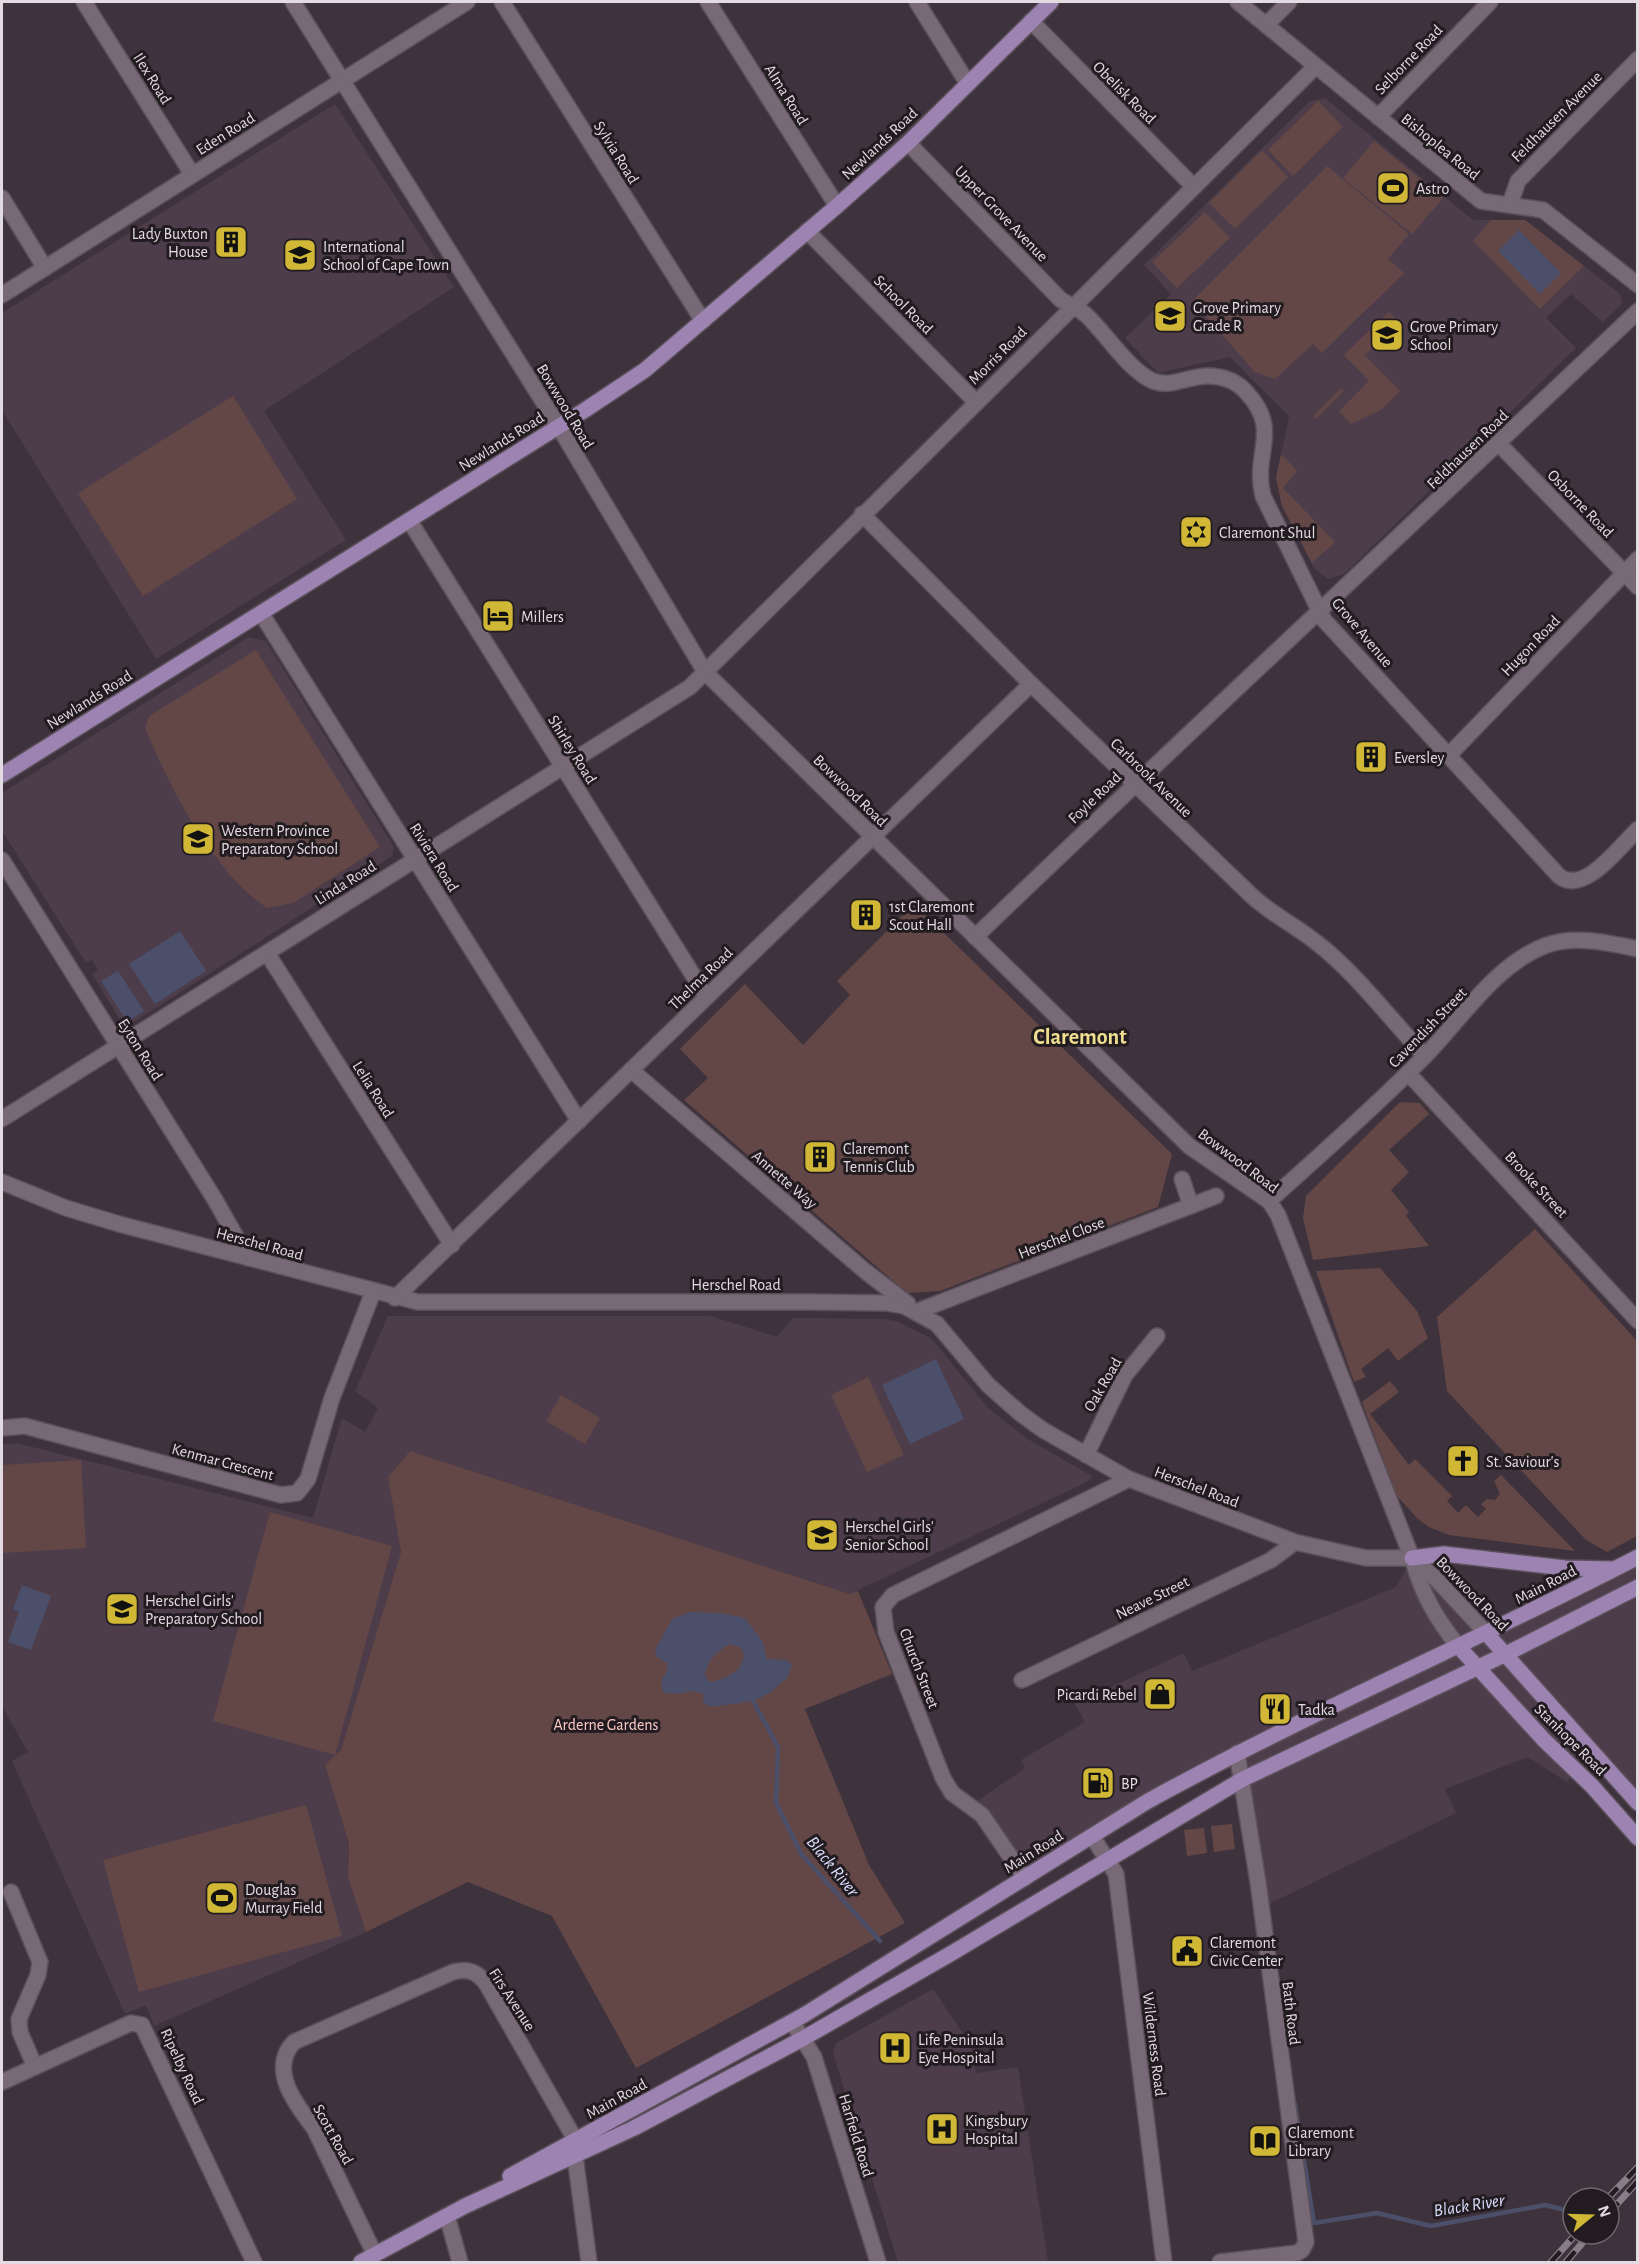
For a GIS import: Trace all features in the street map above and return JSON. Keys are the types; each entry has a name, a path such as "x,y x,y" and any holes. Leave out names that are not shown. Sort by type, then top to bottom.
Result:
{"main road":[{"name":"Newlands Road","path":"2,775 559,427 645,370 908,143 1051,2"},
{"path":"1412,1558 1444,1554 1565,1568 1614,1569"},
{"name":"Main Road","path":"575,2148 792,2022 1148,1801 1237,1753 1487,1634 1638,1557"},
{"name":"Main Road","path":"361,2262 465,2206 507,2178 691,2099 802,2039 952,1953 1243,1779 1478,1668 1638,1587"},
{"name":"Bowwood Road","path":"1487,1634 1506,1654"},
{"name":"Bowwood Road","path":"1459,1647 1478,1668"},
{"name":"Stanhope Road","path":"1506,1654 1638,1803"},
{"name":"Stanhope Road","path":"1478,1668 1544,1740 1592,1786 1638,1838"}],"street":[{"name":"Ilex Road","path":"84,2 192,174"},
{"name":"Bowwood Road","path":"293,2 559,427 705,672 1189,1146 1269,1201 1282,1223 1412,1558 1425,1600 1459,1647"},
{"name":"Eden Road","path":"2,295 467,2"},
{"name":"Sylvia Road","path":"502,2 702,321"},
{"name":"Alma Road","path":"708,2 837,206"},
{"path":"917,2 968,84"},
{"name":"Bishoplea Road","path":"1238,2 1481,201 1543,210 1638,285"},
{"path":"1266,25 1290,2"},
{"name":"Selborne Road","path":"1377,117 1490,2"},
{"name":"Obelisk Road","path":"1031,21 1194,187"},
{"name":"Feldhausen Avenue","path":"1510,204 1518,181 1638,59"},
{"name":"Morris Road","path":"705,672 1316,66"},
{"name":"Upper Grove Avenue","path":"908,143 1061,300 1072,306"},
{"path":"2,198 45,268"},
{"name":"School Road","path":"807,231 976,402"},
{"name":"Grove Avenue","path":"1072,306 1083,312 1137,369 1154,381 1173,382 1206,376 1229,379 1242,387 1260,406 1266,425 1259,478 1263,496 1324,620 1566,882 1587,878 1638,829"},
{"name":"Feldhausen Road","path":"1319,610 1638,311"},
{"name":"Osborne Road","path":"1498,444 1638,587"},
{"name":"Carbrook Avenue","path":"862,514 1133,784 1274,916 1317,943 1425,1056"},
{"name":"Shirley Road","path":"409,520 706,996"},
{"name":"Hugon Road","path":"1448,756 1638,559"},
{"name":"Foyle Road","path":"975,937 1133,784 1319,610"},
{"name":"Riviera Road","path":"261,613 579,1121"},
{"name":"Linda Road","path":"2,1119 690,687 705,672"},
{"name":"Thelma Road","path":"395,1298 1031,684"},
{"name":"Eyton Road","path":"2,860 214,1198 248,1258"},
{"name":"Cavendish Street","path":"1269,1201 1408,1073 1495,981 1535,951 1558,942 1586,940 1638,949"},
{"name":"Lelia Road","path":"267,953 452,1245"},
{"name":"Annette Way","path":"631,1070 864,1271 918,1311"},
{"name":"Brooke Street","path":"1408,1073 1638,1321"},
{"path":"1182,1179 1191,1206"},
{"name":"Herschel Road","path":"2,1182 66,1208 395,1298 451,1304 887,1303 918,1311 937,1324 1005,1402 1043,1430 1129,1479 1295,1542 1366,1558 1412,1558"},
{"name":"Herschel Close","path":"918,1311 1216,1196"},
{"name":"Kenmar Crescent","path":"2,1428 25,1426 281,1495 297,1493 308,1479 332,1398 373,1292"},
{"name":"Oak Road","path":"1086,1455 1125,1375 1157,1336"},
{"name":"Church Street","path":"1025,1878 995,1831 972,1805 952,1793 943,1778 886,1632 883,1607 896,1594 1129,1479"},
{"name":"Neave Street","path":"1022,1680 1271,1560 1295,1542"},
{"name":"Bowwood Road","path":"1412,1558 1487,1634"},
{"name":"Bath Road","path":"1220,2262 1297,2253 1302,2250 1306,2242 1243,1779 1237,1753"},
{"name":"Wilderness Road","path":"1092,1836 1116,1874 1164,2262"},
{"path":"11,1892 40,1962 38,1975 18,2019 20,2032 35,2067"},
{"name":"Firs Avenue","path":"307,2036 453,1972 472,1971 481,1977 487,1986 575,2148"},
{"name":"Harfield Road","path":"792,2022 814,2057 878,2262"},
{"name":"Ripelby Road","path":"2,2082 131,2023 142,2025 254,2262"},
{"name":"Scott Road","path":"307,2036 294,2042 284,2056 284,2078 300,2109 314,2128 375,2255"},
{"path":"575,2148 589,2262"},
{"path":"447,2216 460,2262"}],"shaded area":[{"name":"Grove Primary School","path":"1325,98 1473,220 1525,220 1620,294 1622,304 1603,322 1571,294 1546,318 1576,348 1344,574 1328,579 1314,568 1282,506 1276,478 1289,416 1230,357 1158,373 1125,338 1171,294 1144,265 1310,101"},
{"path":"335,104 454,287 264,411 346,540 156,659 2,410 2,313"},
{"name":"Western Province Preparatory School","path":"249,637 266,641 394,847 392,856 125,1028 92,974 98,970 92,960 86,963 2,831 2,793"},
{"path":"388,1316 711,1316 777,1337 793,1318 896,1321 932,1339 988,1408 1026,1438 1092,1476 1087,1482 850,1594 410,1451 388,1477 401,1552 341,1750 325,1765 349,1844 348,1878 366,1932 154,2026 146,2005 125,2014 12,1761 28,1752 2,1706 2,1445 17,1443 313,1518 342,1418 365,1432 378,1408 355,1391"},
{"path":"1637,1557 1637,1803 1581,1737 1568,1783 1528,1757 1445,1789 1456,1813 1261,1908 1237,1753 1025,1878 972,1805 1025,1768 1021,1760 1085,1722 1075,1704 1184,1653 1192,1671 1396,1587 1412,1558 1488,1634"},
{"name":"Kingsbury Hospital","path":"933,1989 971,2045 976,2073 1018,2067 1048,2262 898,2262 833,2053 836,2043"}],"green space":[{"path":"1318,101 1343,127 1293,176 1268,150"},
{"name":"Astro","path":"1374,141 1443,198 1412,234 1343,178"},
{"path":"1262,150 1288,177 1235,229 1209,203"},
{"path":"1327,166 1409,234 1388,259 1404,273 1322,353 1313,344 1275,379 1255,372 1192,301"},
{"path":"1205,212 1230,238 1177,288 1152,262"},
{"path":"1491,220 1525,220 1584,266 1540,309 1473,241"},
{"path":"1389,312 1399,322 1365,355 1400,391 1381,410 1351,424 1339,411 1369,381 1344,355"},
{"path":"1341,388 1344,391 1316,419 1313,416"},
{"path":"233,396 297,499 143,596 78,493"},
{"path":"1281,454 1297,471 1283,488 1335,542 1312,563 1282,506 1276,478"},
{"path":"256,650 380,847 293,903 267,908 247,892 228,872 195,827 167,777 145,728 149,716"},
{"path":"914,904 1172,1154 1158,1207 940,1291 907,1293 684,1100 708,1078 680,1049 745,984 803,1045 850,995 837,981"},
{"path":"1400,1102 1420,1103 1429,1114 1389,1150 1409,1172 1391,1190 1409,1212 1406,1216 1429,1246 1313,1260 1303,1218 1306,1196"},
{"path":"1535,1229 1637,1341 1637,1536 1607,1552 1586,1540 1447,1391 1437,1317"},
{"path":"1380,1268 1417,1311 1428,1338 1398,1361 1388,1348 1361,1369 1366,1377 1354,1382 1316,1271"},
{"path":"868,1377 904,1455 867,1472 831,1395"},
{"path":"1390,1381 1399,1392 1370,1414 1409,1465 1415,1459 1452,1496 1447,1501 1458,1513 1466,1505 1478,1517 1486,1509 1481,1504 1487,1499 1495,1500 1500,1494 1494,1481 1501,1475 1575,1551 1449,1535 1429,1527 1417,1518 1396,1495 1362,1402"},
{"path":"561,1395 600,1418 585,1444 546,1421"},
{"name":"Arderne Gardens","path":"410,1451 850,1594 858,1591 892,1674 805,1709 869,1865 905,1923 636,2068 552,1916 468,1882 366,1932 348,1878 349,1844 325,1765 341,1750 401,1552 388,1477"},
{"path":"81,1460 86,1548 2,1553 2,1465"},
{"path":"270,1512 392,1546 335,1755 213,1721"},
{"name":"Douglas Murray Field","path":"306,1805 342,1936 139,1992 103,1860"},
{"path":"1232,1824 1235,1849 1214,1852 1211,1826"},
{"path":"1204,1828 1207,1853 1187,1856 1184,1830"}],"water":[{"path":"1519,230 1561,273 1540,294 1498,251"},
{"path":"180,931 206,971 155,1004 129,964"},
{"path":"118,971 144,1011 127,1022 101,981"},
{"path":"936,1359 964,1419 910,1444 882,1385"},
{"path":"22,1585 51,1596 31,1650 8,1642 19,1612 13,1609"},
{"path":"690,1612 720,1613 745,1618 763,1642 767,1659 787,1660 792,1665 787,1678 758,1699 711,1707 703,1702 703,1694 698,1692 668,1694 663,1692 661,1681 667,1671 667,1663 657,1657 655,1650 672,1619","holes":["729,1644 738,1646 743,1651 739,1668 730,1675 713,1682 707,1680 706,1669 714,1656"]}],"waterway":[{"name":"Black River","path":"753,1701 778,1747 776,1803 802,1855 880,1941"},
{"name":"Black River","path":"1295,2104 1314,2223 1377,2213 1431,2226 1545,2205 1561,2209"}],"railway":[{"path":"1620,2186 1638,2167"},
{"path":"1621,2200 1638,2181"},
{"path":"1551,2262 1565,2246"},
{"path":"1566,2262 1580,2246"}],"place":[{"name":"Astro","path":"1393,188"},
{"name":"Lady Buxton House","path":"231,242"},
{"name":"International School of Cape Town","path":"300,255"},
{"name":"Grove Primary Grade R","path":"1170,316"},
{"name":"Grove Primary School","path":"1387,335"},
{"name":"Claremont Shul","path":"1196,532"},
{"name":"Millers","path":"498,616"},
{"name":"Eversley","path":"1371,757"},
{"name":"Western Province Preparatory School","path":"198,839"},
{"name":"1st Claremont Scout Hall","path":"866,915"},
{"name":"Claremont Tennis Club","path":"820,1157"},
{"name":"St. Saviour's","path":"1463,1461"},
{"name":"Herschel Girls' Senior School","path":"822,1535"},
{"name":"Herschel Girls' Preparatory School","path":"122,1609"},
{"name":"Picardi Rebel","path":"1160,1694"},
{"name":"Tadka","path":"1275,1709"},
{"name":"BP","path":"1098,1783"},
{"name":"Douglas Murray Field","path":"222,1898"},
{"name":"Claremont Civic Center","path":"1187,1951"},
{"name":"Life Peninsula Eye Hospital","path":"895,2048"},
{"name":"Kingsbury Hospital","path":"942,2129"},
{"name":"Claremont Library","path":"1265,2141"}],"district":[{"name":"Claremont","path":"1080,1036"}]}
